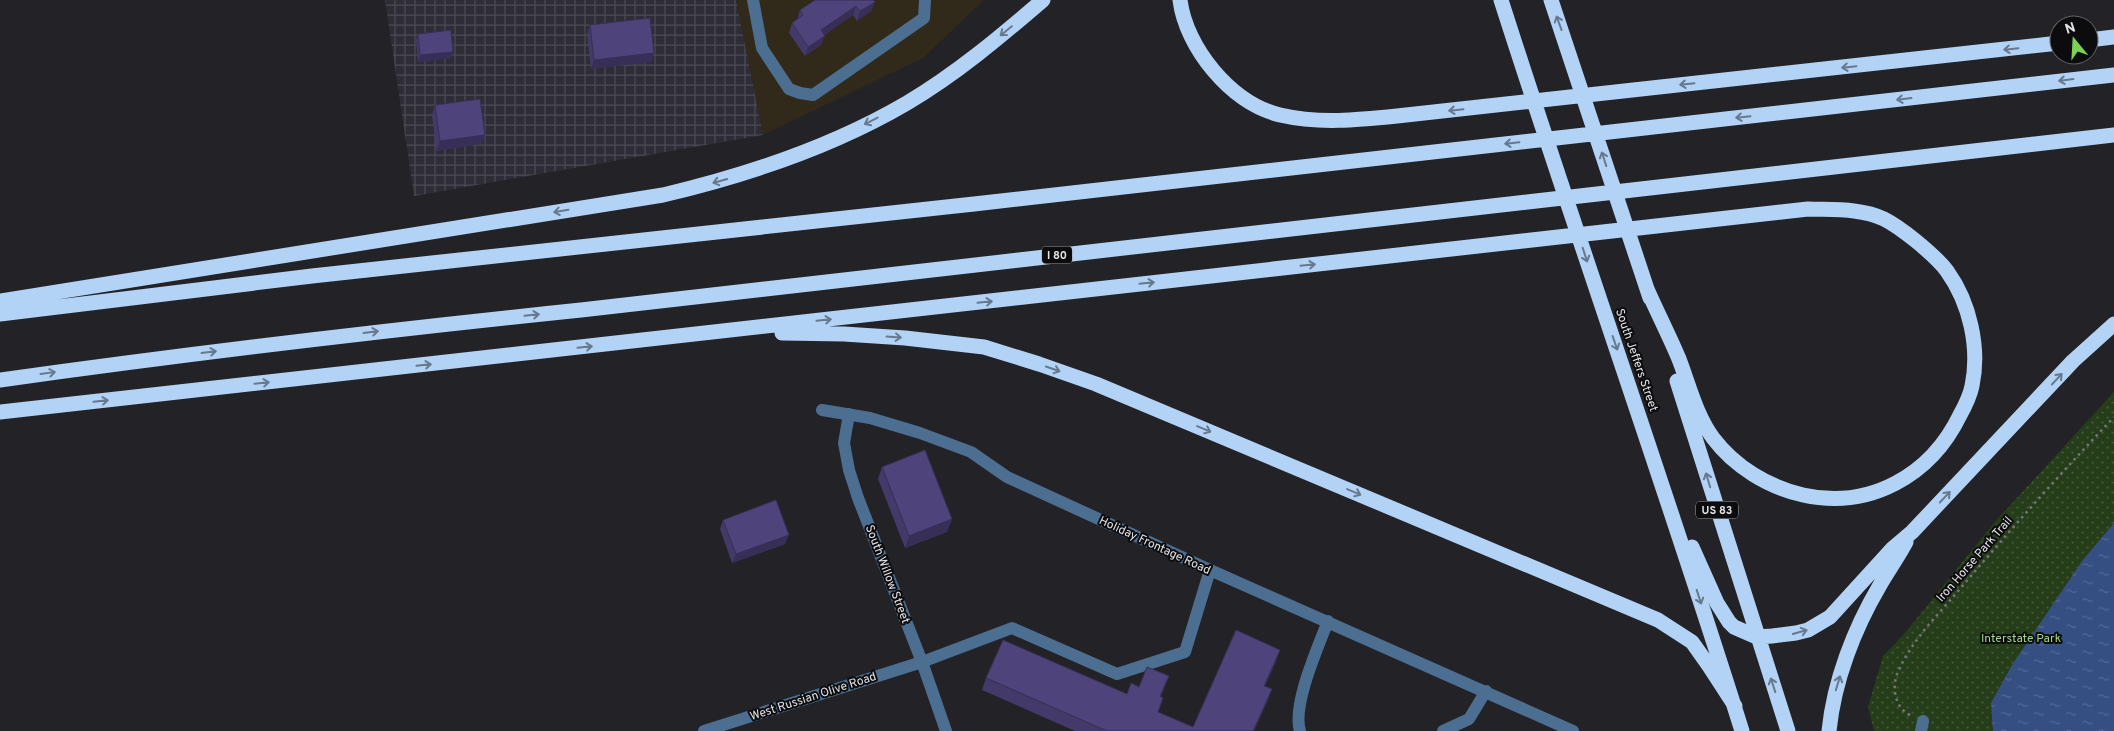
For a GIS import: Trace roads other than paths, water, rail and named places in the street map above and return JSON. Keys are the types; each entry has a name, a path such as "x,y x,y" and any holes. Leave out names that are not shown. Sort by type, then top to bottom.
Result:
{"highway":[{"path":"0,300 654,196 720,182 823,144 906,103 969,60 1043,0"},
{"path":"1180,0 1188,31 1200,53 1231,88 1252,102 1278,114 1314,120 1353,120 1407,115 2049,45"},
{"path":"1493,0 1520,60"},
{"name":"South Jeffers Street","path":"1500,0 1654,456 1742,731"},
{"name":"US 83","path":"1551,0 1647,288 1788,731"},
{"path":"2099,39 2114,37"},
{"path":"0,314 312,276 965,205 2114,75"},
{"name":"I 80","path":"0,380 179,355 395,329 581,310 2114,135"},
{"path":"0,412 1798,210 1826,209 1853,210 1884,219 1917,242 1947,271 1965,304 1972,332 1974,358 1972,387 1952,432 1935,454 1920,469 1894,484 1869,495 1844,497 1818,498 1784,490 1760,479 1734,460 1712,437 1696,405 1678,358 1647,288"},
{"path":"1654,456 1722,611 1734,627 1757,637 1796,634 1830,617 1892,549 1912,532 2073,361 2114,324"},
{"path":"671,337 789,333 905,338 984,347 1096,384 1658,620 1692,642 1735,706"},
{"path":"1829,731 1836,691 1851,645 1879,586 1912,532"}],"street":[{"path":"753,0 762,48 789,89 800,93 813,94 924,18 925,0"},
{"name":"Holiday Frontage Road","path":"822,410 849,414 920,433 971,452 1007,477 1210,570 1573,731"},
{"name":"South Willow Street","path":"849,414 844,442 849,470 858,498 922,662 946,731"},
{"name":"West Russian Olive Road","path":"704,731 922,662 1012,628 1117,674 1184,652 1210,570"},
{"path":"1300,731 1297,722 1304,684 1328,621"},
{"path":"1444,731 1469,719 1486,691"}],"water":[{"path":"2114,523 2114,731 1993,731 1991,703 2012,665 2082,561"}],"park label":[{"name":"Interstate Park","path":"2021,638"}]}
